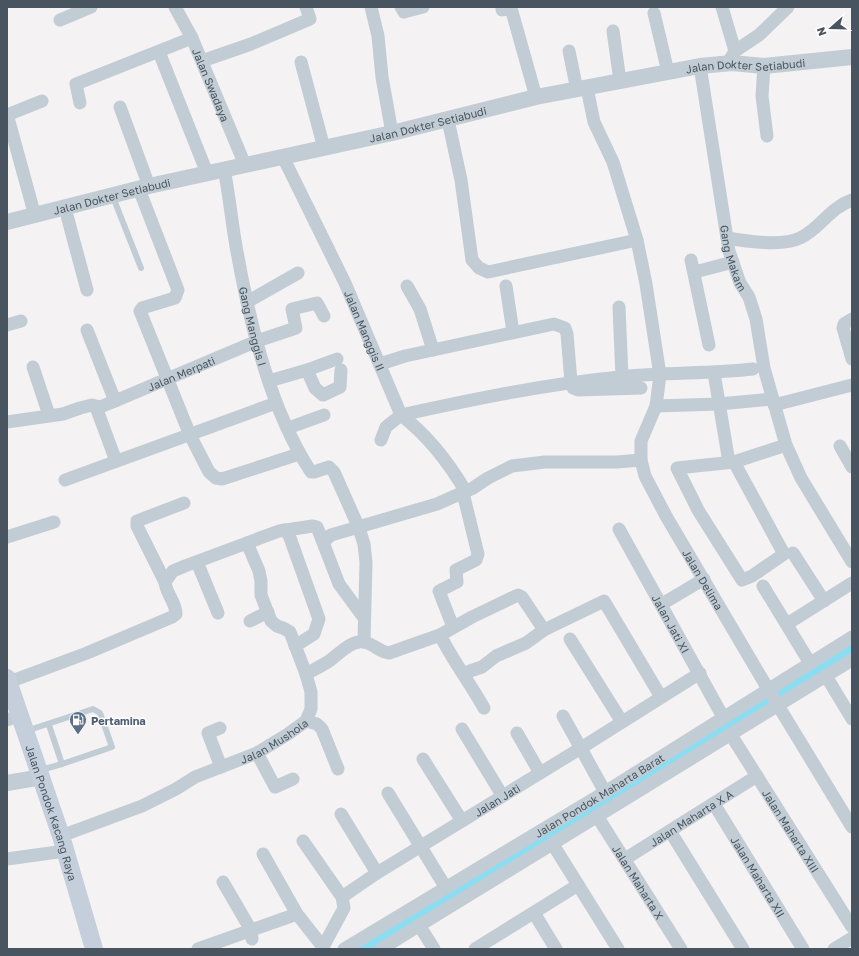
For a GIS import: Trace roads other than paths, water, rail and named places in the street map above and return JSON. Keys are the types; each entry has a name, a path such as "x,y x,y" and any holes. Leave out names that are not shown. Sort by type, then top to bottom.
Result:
{"main road":[{"name":"Jalan Pondok Kacang Raya","path":"8,680 17,722 40,773 94,949"}],"street":[{"path":"60,20 91,7"},
{"name":"Jalan Swadaya","path":"175,7 192,38 245,165"},
{"path":"202,61 250,44 310,19 306,7"},
{"path":"371,7 378,36 382,77 392,133"},
{"path":"401,7 404,12 423,7"},
{"path":"722,7 733,57 760,35 788,7"},
{"path":"506,8 536,97"},
{"path":"654,13 668,72"},
{"path":"613,31 620,81"},
{"path":"80,103 76,84 192,38"},
{"name":"Jalan Delima","path":"569,51 594,122 613,162 637,240 646,284 660,375 656,406 642,441 641,460 645,476 652,492 773,699 852,827"},
{"path":"159,52 207,173"},
{"name":"Jalan Dokter Setiabudi","path":"7,222 224,169 448,120 536,97 700,66 733,57 764,66 852,57"},
{"path":"301,62 324,148"},
{"name":"Gang Makam","path":"700,66 727,238 740,283 749,297 756,319 764,368 786,445 801,478 852,562"},
{"path":"764,66 762,96 768,136"},
{"path":"35,216 7,115 42,101"},
{"path":"120,107 144,188 178,290 175,298 142,308 140,311 190,435 209,472 216,478 222,479 299,454"},
{"path":"448,120 463,187 472,260 479,268 488,272 637,240"},
{"name":"Jalan Manggis II","path":"283,157 345,283 402,415 416,426 457,477 464,493 478,554 476,560 456,570 457,582 439,591 453,627"},
{"name":"Gang Manggis I","path":"224,169 237,256 247,302 276,403 299,454 312,473 326,467 334,472 359,528"},
{"path":"727,238 750,241 788,241 800,238 833,209 852,200"},
{"path":"65,208 87,290"},
{"path":"709,345 693,266 733,262"},
{"path":"247,302 298,273"},
{"path":"407,286 420,310 433,350"},
{"path":"506,286 513,332"},
{"name":"Jalan Merpati","path":"7,422 63,414 92,405 96,407 114,401 258,341 296,328 292,309 317,303 324,316"},
{"path":"619,307 622,377"},
{"path":"852,319 844,324 843,328 852,359"},
{"path":"7,326 22,321"},
{"path":"380,364 433,350 554,324 565,328 570,354 566,383"},
{"path":"86,330 114,401"},
{"path":"269,381 308,370 339,364 340,387 324,395 315,388 308,370"},
{"path":"34,367 49,415"},
{"path":"381,440 386,427 402,415 566,383 622,377 714,374 753,369"},
{"path":"714,374 731,462 784,554 752,576 742,580 698,510 677,468 731,462 786,445"},
{"path":"566,383 578,390 641,388"},
{"path":"656,406 774,402 852,385"},
{"path":"65,480 276,403"},
{"path":"96,407 116,461"},
{"path":"288,428 324,415"},
{"path":"840,446 852,467"},
{"path":"323,542 331,535 437,504 464,493 512,466 545,462 617,462 641,460"},
{"path":"8,680 87,654 176,614 176,609 166,590 165,582 137,526 137,521 184,503"},
{"path":"7,537 54,522"},
{"path":"165,582 173,572 196,562 284,530 313,526 317,527 339,584 364,618"},
{"path":"359,528 366,553 364,642"},
{"name":"Jalan Jati XI","path":"619,529 662,604 723,717"},
{"path":"284,530 288,535 319,619 314,634 295,646"},
{"name":"Jalan Mushola","path":"7,859 63,844 176,789 195,777 256,753 306,721 311,709 311,692 306,674 290,632 277,626 271,621 261,595 262,580 247,543"},
{"path":"793,553 824,601"},
{"path":"196,562 218,613"},
{"path":"662,604 704,579"},
{"path":"787,624 852,583"},
{"path":"763,586 810,663"},
{"path":"306,674 326,663 344,649 359,642 364,642 374,646 382,652 389,653 440,635 518,595 522,597 544,630"},
{"path":"464,673 482,667 496,656 526,643 544,630 604,601 662,697"},
{"path":"250,621 268,612"},
{"path":"440,635 457,667 464,673 484,708"},
{"name":"Jalan Pondok Maharta Barat","path":"381,949 552,843 731,735 773,699 810,663 852,637"},
{"path":"570,639 622,722"},
{"name":"Jalan Pondok Maharta Barat","path":"344,949 605,792 723,717 773,699 826,676 852,660"},
{"name":"Jalan Jati","path":"342,897 376,873 581,748 700,673"},
{"path":"826,676 852,718"},
{"path":"563,716 605,792"},
{"path":"306,721 317,724 322,729 338,769"},
{"path":"220,728 208,733 221,767"},
{"path":"462,729 502,795"},
{"path":"517,733 540,773"},
{"name":"Jalan Maharta XIII","path":"731,735 852,927"},
{"path":"256,753 275,787 292,779"},
{"path":"423,759 462,821"},
{"path":"7,783 40,773"},
{"name":"Jalan Maharta X A","path":"625,859 757,776"},
{"path":"388,793 446,888"},
{"name":"Jalan Maharta XII","path":"714,804 802,949"},
{"path":"341,814 376,873"},
{"name":"Jalan Maharta X","path":"597,816 681,949"},
{"path":"670,831 743,949"},
{"path":"262,854 297,914 324,948 344,908 342,897 303,841"},
{"path":"552,843 618,949"},
{"path":"223,882 252,934"},
{"path":"475,949 494,944 534,913 578,885"},
{"path":"534,913 556,949"},
{"path":"198,949 252,934 297,914"},
{"path":"419,925 434,949"},
{"path":"834,949 852,938"}],"lane":[{"path":"113,196 142,268"},
{"path":"17,722 49,725 93,709 100,713 112,747 40,773"},
{"path":"49,725 62,764"}],"waterway":[{"path":"365,949 852,652"}],"place":[{"name":"Pertamina","path":"78,735"}]}
